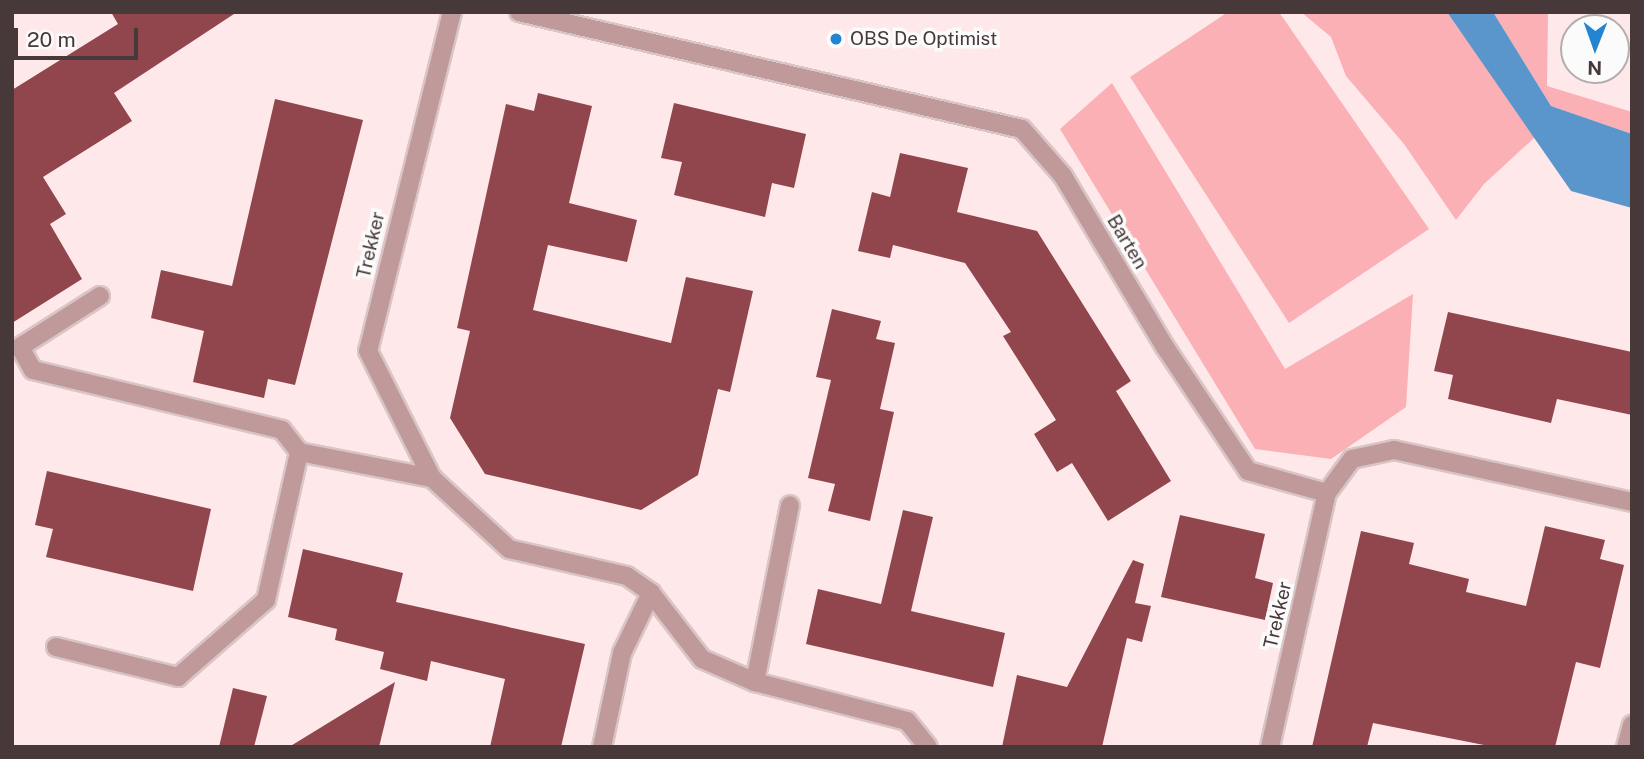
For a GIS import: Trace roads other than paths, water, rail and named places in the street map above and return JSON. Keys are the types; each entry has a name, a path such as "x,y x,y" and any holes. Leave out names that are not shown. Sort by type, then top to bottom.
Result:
{"street":[{"name":"Trekker","path":"452,12 368,351 432,478 509,550 627,576 650,593 702,659 755,682 906,721 928,747"},
{"name":"Barten","path":"519,12 1022,129 1063,176 1165,347 1248,471 1327,492"},
{"path":"100,296 20,347 33,370 282,430 299,453 432,478"},
{"path":"1327,492 1352,459 1394,450 1632,502"},
{"path":"56,646 178,677 266,600 299,453"},
{"name":"Trekker","path":"1270,747 1327,492"},
{"path":"755,682 790,505"},
{"path":"602,747 622,653 650,593"},
{"path":"1626,747 1632,725"}],"water":[{"path":"1447,12 1493,12 1551,106 1632,134 1632,208 1571,191"}],"place":[{"name":"OBS De Optimist","path":"836,39"}]}
